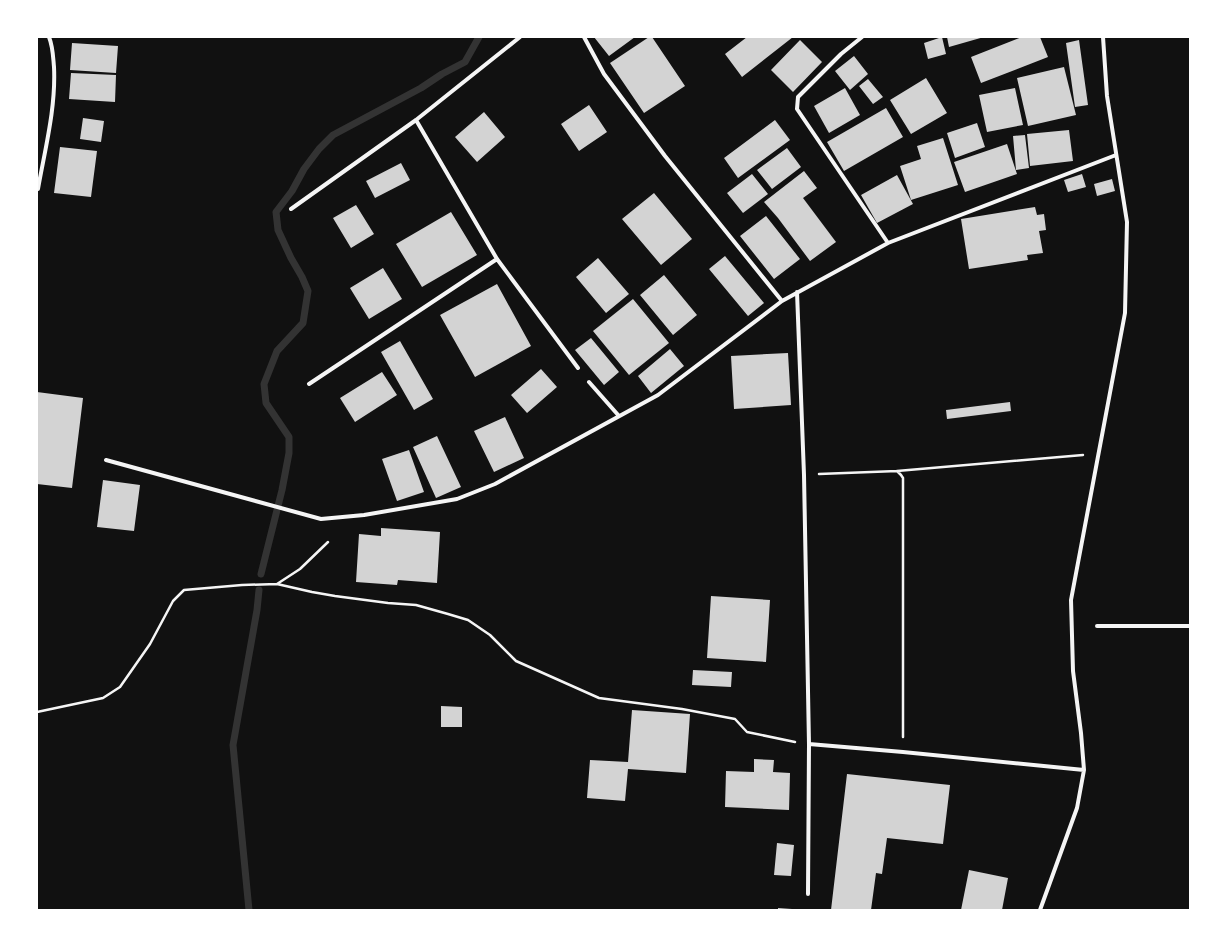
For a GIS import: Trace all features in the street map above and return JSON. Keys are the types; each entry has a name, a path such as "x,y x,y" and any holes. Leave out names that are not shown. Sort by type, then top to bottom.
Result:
{"street":[{"path":"38,189 51,117 54,80 53,46 49,37"},
{"path":"291,209 416,120 520,37"},
{"path":"584,37 604,74 660,150 782,301"},
{"path":"862,37 841,54 798,97 797,109 888,242"},
{"path":"1040,910 1077,808 1084,770 1082,733 1073,672 1071,600 1124,313 1127,222 1107,96 1103,37"},
{"path":"416,120 496,259 578,368"},
{"path":"106,460 320,519 364,514 457,499 495,484 658,394 782,301 888,242 1116,156"},
{"path":"310,384 496,259"},
{"path":"797,292 804,475 809,744 808,894"},
{"path":"589,382 619,416"},
{"path":"1097,626 1190,626"},
{"path":"809,744 1084,770"}],"path":[{"path":"804,475 897,471 1098,454"},
{"path":"897,471 903,478 903,752"},
{"path":"277,584 300,570 328,542"},
{"path":"37,712 103,698 120,687 150,644 173,601 184,590 242,585 277,584 320,593 388,603 416,605 468,620 490,635 516,661 599,698 682,709 735,719 747,732 809,744"}],"building":[{"path":"594,37 635,37 609,56"},
{"path":"649,37 652,37 685,86 644,113 610,63"},
{"path":"747,37 793,37 742,77 725,54"},
{"path":"942,37 946,54 928,59 924,43"},
{"path":"947,37 984,37 949,47"},
{"path":"1022,37 1040,37 1048,57 981,83 971,57"},
{"path":"800,40 822,62 793,92 771,70"},
{"path":"1079,40 1088,105 1075,107 1066,43"},
{"path":"72,43 118,46 116,73 70,70"},
{"path":"854,56 868,74 850,90 835,71"},
{"path":"1064,67 1076,115 1028,126 1017,78"},
{"path":"71,73 116,75 115,102 69,99"},
{"path":"926,78 947,113 911,134 890,100"},
{"path":"868,79 883,97 873,104 859,86"},
{"path":"845,88 860,115 829,133 814,106"},
{"path":"1015,88 1023,125 987,132 979,95"},
{"path":"589,105 607,132 579,151 561,124"},
{"path":"886,108 903,137 844,171 827,142"},
{"path":"484,112 505,137 477,162 455,137"},
{"path":"83,118 104,121 101,142 80,139"},
{"path":"775,120 790,140 738,178 724,158"},
{"path":"977,123 985,147 955,158 947,133"},
{"path":"1069,130 1073,161 1030,166 1027,134"},
{"path":"1025,135 1029,168 1016,170 1013,136"},
{"path":"943,138 958,185 911,200 900,166 921,159 917,146"},
{"path":"1007,144 1017,174 965,192 954,162"},
{"path":"60,147 97,151 91,197 54,193"},
{"path":"787,148 801,167 772,189 757,170"},
{"path":"401,163 410,180 375,198 366,181"},
{"path":"804,171 817,188 803,198 836,242 810,261 778,218 764,202"},
{"path":"752,174 768,194 743,213 727,193"},
{"path":"1082,174 1086,187 1068,192 1064,180"},
{"path":"897,175 913,204 877,223 861,195"},
{"path":"1112,179 1115,191 1097,196 1094,184"},
{"path":"654,193 692,239 661,265 622,219"},
{"path":"356,205 374,234 351,248 333,218"},
{"path":"1035,207 1037,215 1044,214 1046,230 1039,231 1043,253 1027,255 1028,260 969,269 961,219"},
{"path":"451,212 477,255 422,287 396,244"},
{"path":"766,216 800,259 774,279 740,236"},
{"path":"725,256 764,303 748,316 709,269"},
{"path":"598,258 629,294 606,313 576,277"},
{"path":"383,268 402,299 369,319 350,288"},
{"path":"664,275 697,315 673,335 640,295"},
{"path":"497,284 531,346 475,377 440,315"},
{"path":"633,299 669,343 629,375 593,331"},
{"path":"591,338 619,372 604,385 575,350"},
{"path":"400,341 433,399 414,410 381,352"},
{"path":"670,349 684,366 651,393 638,376"},
{"path":"788,353 791,405 734,409 731,356"},
{"path":"541,369 557,387 527,413 511,395"},
{"path":"382,372 397,395 355,422 340,398"},
{"path":"37,392 83,398 72,488 37,484"},
{"path":"1010,402 1011,411 947,419 946,410"},
{"path":"505,417 524,458 494,472 474,431"},
{"path":"437,436 461,487 436,498 413,447"},
{"path":"409,450 424,492 397,501 382,459"},
{"path":"103,480 140,485 134,531 97,527"},
{"path":"381,528 440,532 437,583 398,580 397,585 356,582 359,534 381,536"},
{"path":"711,596 770,600 766,662 707,658"},
{"path":"693,670 732,672 731,687 692,685"},
{"path":"441,706 462,707 462,727 441,727"},
{"path":"632,710 690,714 686,773 628,769 625,801 587,798 590,760 628,762"},
{"path":"754,759 774,760 773,772 790,773 789,810 725,807 726,771 754,772"},
{"path":"847,774 950,785 943,844 887,838 882,874 876,873 871,910 831,910"},
{"path":"777,843 794,845 791,876 774,875"},
{"path":"969,870 1008,878 1002,910 961,910"},
{"path":"778,908 792,909 792,910 778,910"}],"waterway":[{"path":"261,574 282,490 289,453 289,437 266,403 264,384 277,351 303,323 308,291 278,230 276,212 292,191 304,169 319,149 333,135 421,88 442,74 465,62 479,37"},
{"path":"249,910 233,745 257,610 259,590"}]}
